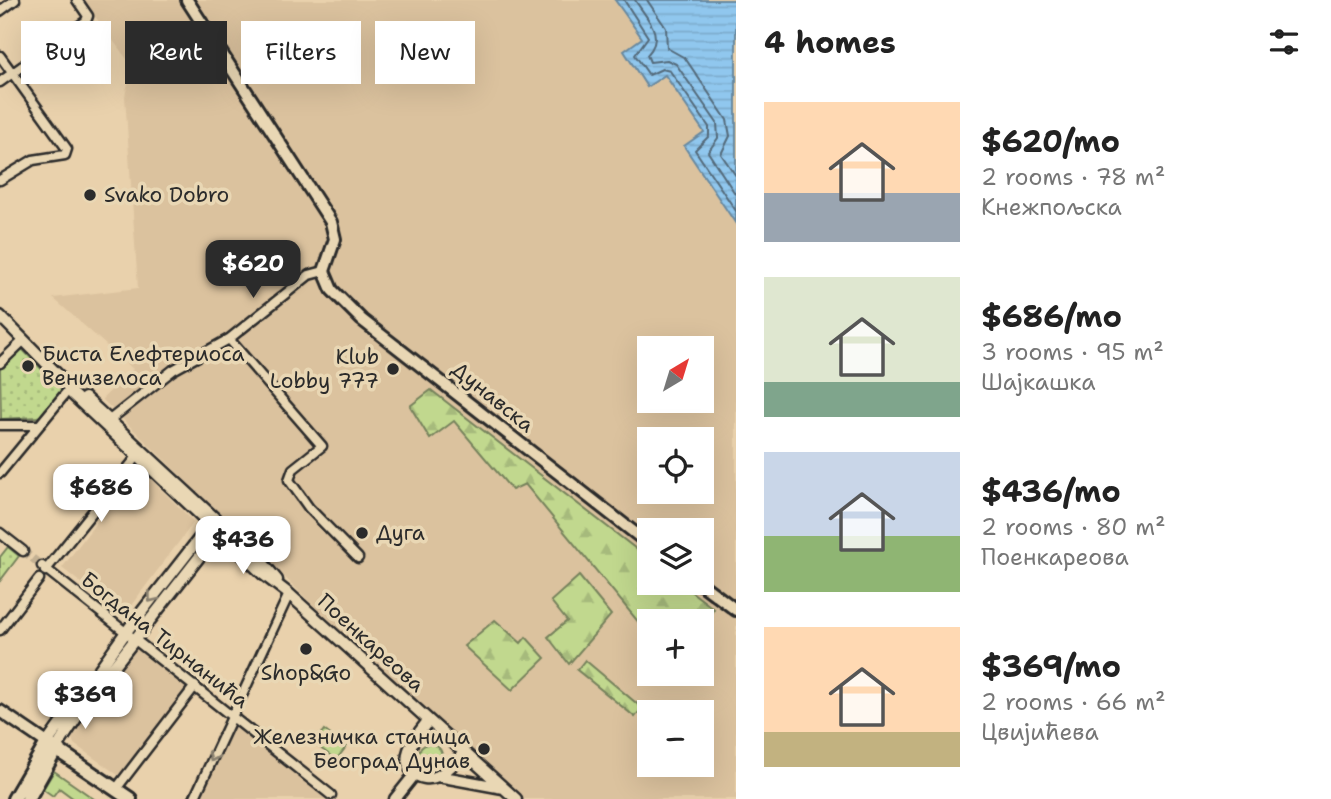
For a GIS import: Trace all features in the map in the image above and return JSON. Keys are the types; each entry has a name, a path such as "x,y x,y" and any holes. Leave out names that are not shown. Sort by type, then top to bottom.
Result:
{"main road":[{"path":"187,0 331,222 335,239 324,271"},
{"name":"Дунавска","path":"324,271 332,290 362,320 637,535"},
{"path":"714,594 736,610"},
{"path":"0,710 130,799"},
{"path":"14,799 52,746"},
{"path":"28,799 52,746"}],"street":[{"path":"0,11 15,0"},
{"path":"0,82 85,22 88,16 77,0"},
{"path":"0,56 65,144 65,155 37,158 0,180"},
{"path":"106,423 173,370 229,339 306,277 324,271"},
{"name":"Поенкареова","path":"0,316 106,423 216,525 262,562 289,594 516,799"},
{"path":"229,339 322,446 293,468 289,480 309,508 358,558"},
{"path":"0,363 24,340"},
{"path":"0,473 70,388"},
{"path":"0,425 38,425"},
{"path":"0,631 43,572 140,454"},
{"path":"52,746 126,632 216,525"},
{"path":"52,746 135,639 216,525"},
{"path":"0,533 23,551"},
{"name":"Богдана Тирнанића","path":"43,572 126,632 331,795"},
{"path":"194,799 289,594"},
{"path":"116,789 195,686"},
{"name":"Поенкареова","path":"415,774 408,767 408,755 428,721"},
{"path":"438,776 464,753"},
{"path":"395,799 415,774 503,788"}],"shaded area":[{"path":"83,0 736,0 736,799 520,799 433,722 102,399 133,369 53,298 138,288 125,96 128,84 227,84 227,21 125,21 125,57 111,38 111,21 99,21"},
{"path":"138,467 194,522 123,616 62,568"},
{"path":"138,647 190,688 121,777 74,744 71,735"},
{"path":"232,725 327,799 198,799"}],"green space":[{"path":"21,348 62,390 40,417 1,419 0,369"},
{"path":"431,390 637,550 637,595 696,595 714,609 637,609 637,620 525,484 512,490 454,421 430,439 410,406"},
{"path":"8,547 19,556 0,581 0,557"},
{"path":"579,576 611,615 569,664 548,637 567,621 551,601"},
{"path":"495,620 521,643 526,637 545,658 512,690 464,646"},
{"path":"585,660 637,704 637,714 635,717 577,670"},
{"path":"324,730 346,747 336,760 314,743"},
{"path":"430,744 439,747 442,756 439,765 430,768 421,765 418,756 421,747"},
{"path":"54,771 94,799 74,799 59,788 53,796 43,789"}],"water":[{"path":"615,0 736,0 736,224 684,146 704,132 665,75 647,87 624,51 642,38"}],"tunnel":[{"path":"23,551 42,566"}],"place":[{"name":"Svako Dobro","path":"90,195"},
{"name":"Биста Елефтериоса Венизелоса","path":"28,366"},
{"name":"Klub Lobby 777","path":"393,369"},
{"name":"Дуга","path":"362,533"},
{"name":"Shop&Go","path":"306,649"},
{"name":"Железничка станица Београд Дунав","path":"484,749"}]}
